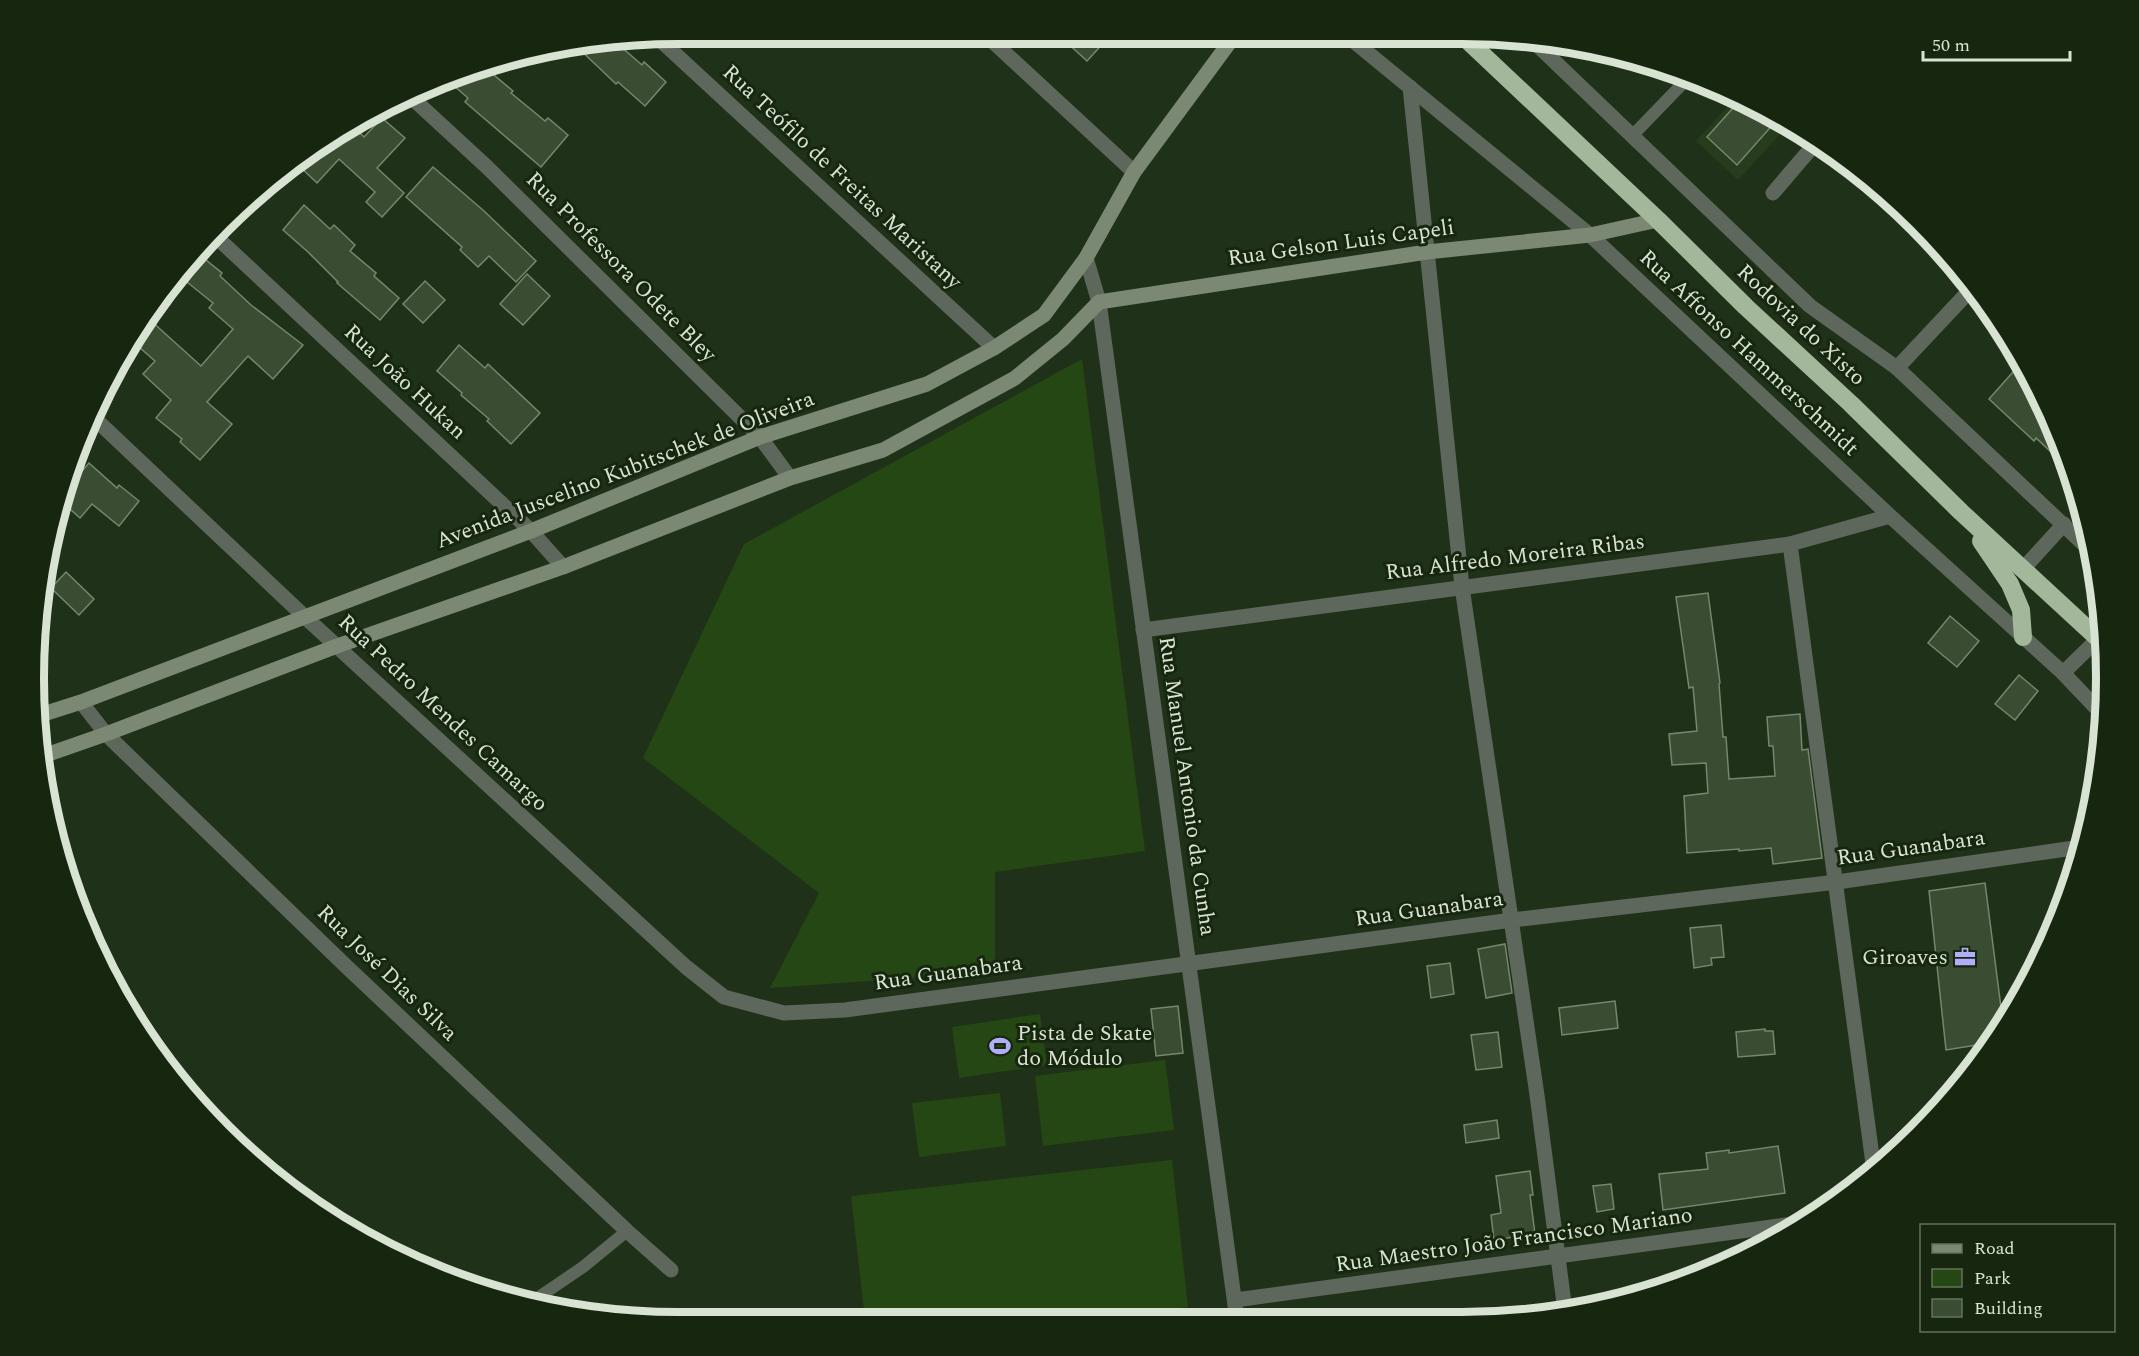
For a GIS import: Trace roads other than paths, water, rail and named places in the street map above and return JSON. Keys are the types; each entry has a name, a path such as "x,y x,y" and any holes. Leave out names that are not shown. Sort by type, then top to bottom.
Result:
{"highway":[{"name":"Rodovia do Xisto","path":"1472,44 1658,220 1746,307 1851,404 1961,512 2093,630"},
{"path":"1961,512 2010,584 2021,610 2023,637"}],"street":[{"name":"Rua Teófilo de Freitas Maristany","path":"665,44 994,348"},
{"path":"995,44 1134,172"},
{"name":"Avenida Juscelino Kubitschek de Oliveira","path":"45,714 81,702 531,531 759,436 927,384 994,348 1044,315 1086,258 1134,172 1228,44"},
{"name":"Rua Affonso Hammerschmidt","path":"1357,44 1590,236 2062,673 2095,706"},
{"path":"1541,49 1810,306 1897,368 2080,540"},
{"path":"1410,87 1462,587 1512,920 1564,1304"},
{"name":"Rua Professora Odete Bley","path":"415,101 487,167 759,436 790,478"},
{"path":"1773,193 1811,148"},
{"name":"Rua Gelson Luis Capeli","path":"1099,302 1427,252 1590,236 1658,220"},
{"name":"Rua João Hukan","path":"219,240 531,531 563,567"},
{"name":"Rua Manuel Antonio da Cunha","path":"1086,258 1099,302 1236,1312"},
{"path":"1897,368 1966,295"},
{"path":"48,754 337,646 563,567 790,478 883,450 1015,378 1063,339 1099,302"},
{"name":"Rua Pedro Mendes Camargo","path":"98,422 305,617 686,967 724,997 783,1013"},
{"name":"Rua Alfredo Moreira Ribas","path":"1143,630 1790,544 1890,516"},
{"path":"2023,569 2064,524"},
{"path":"1790,544 1873,1160"},
{"path":"2062,673 2094,645"},
{"name":"Rua José Dias Silva","path":"81,702 106,734 348,968 670,1270"},
{"name":"Rua Guanabara","path":"783,1013 845,1010 1512,920 1836,882 2072,848"},
{"name":"Rua Maestro João Francisco Mariano","path":"1235,1300 1780,1226"}],"lane":[{"path":"1632,136 1683,84"},
{"path":"539,1297 583,1267 627,1231"}],"place":[{"name":"Giroaves","path":"1965,957"},
{"name":"Pista de Skate do Módulo","path":"1000,1046"}]}
